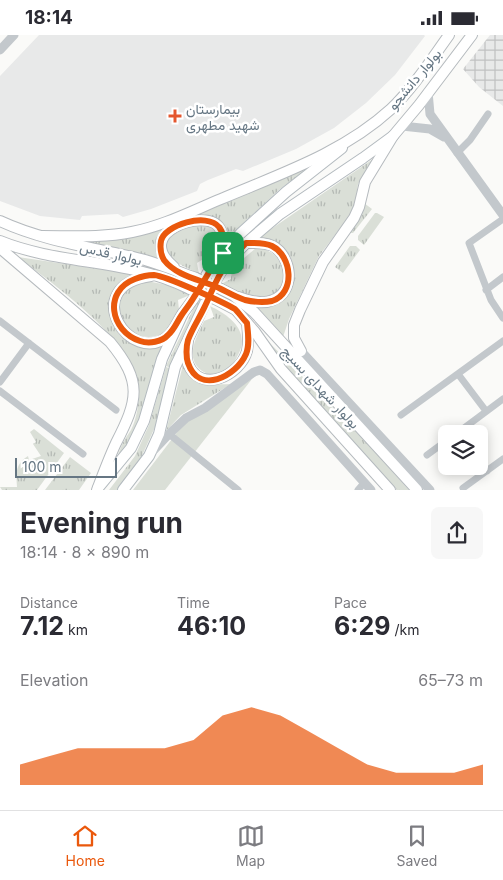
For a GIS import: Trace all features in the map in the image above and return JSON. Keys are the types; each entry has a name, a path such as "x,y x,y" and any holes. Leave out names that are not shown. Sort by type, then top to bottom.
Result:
{"main road":[{"name":"بولوار دانشجو","path":"352,139 390,109 405,94 449,35"},
{"name":"بولوار دانشجو","path":"392,137 472,35"},
{"path":"125,489 149,456 159,434 175,367 216,280 226,264 246,243 280,214 392,137"},
{"path":"301,351 294,338 294,325 300,310 323,262 354,218 365,183 392,137"},
{"path":"42,236 97,237 133,232 163,223 306,163 352,139"},
{"path":"154,275 127,282 119,290 115,300 114,311 123,331 132,338 145,342 157,341 168,336 194,298 207,274 240,234 286,192 352,139"},
{"path":"178,271 164,260 160,243 163,235 182,225 199,219 215,223 220,227 223,234 223,253"},
{"name":"بولوار قدس","path":"0,221 19,230 147,261 178,271 221,289"},
{"name":"بولوار قدس","path":"0,241 32,252 154,275 215,299"},
{"path":"233,295 246,300 261,302 273,300 286,288 289,279 286,259 281,252 262,242 246,243"},
{"path":"0,247 110,342 122,356 130,372 134,389 133,407 97,490"},
{"name":"بولوار شهدای بسیج","path":"221,289 233,295 254,312 417,490"},
{"name":"بولوار شهدای بسیج","path":"215,299 236,310 281,369 390,490"},
{"path":"97,490 132,448 144,421 162,359 183,313"},
{"path":"188,341 186,354 188,364 194,373 203,379 214,380 224,378 234,371 247,351 247,323"}],"street":[{"path":"0,49 14,35"},
{"path":"428,92 430,114 503,215"},
{"path":"457,153 470,140 488,114"},
{"path":"402,126 430,129 446,138"},
{"path":"503,219 469,243 486,290 503,318"},
{"path":"486,290 503,277"},
{"path":"0,321 116,410"},
{"path":"401,415 503,341"},
{"path":"0,382 29,343"},
{"path":"301,351 430,490"},
{"path":"149,456 186,418 204,408 254,372 260,371 267,374 361,486 371,490"},
{"path":"458,374 486,411"},
{"path":"0,391 83,454"},
{"path":"468,425 503,399"},
{"path":"358,412 363,431"},
{"path":"169,434 238,490"},
{"path":"427,455 438,447"},
{"path":"488,470 503,459"},
{"path":"463,488 481,475"}],"shaded area":[{"name":"بیمارستان شهید مطهری","path":"39,35 425,36 395,75 366,103 334,128 296,149 243,171 236,169 208,180 200,184 197,191 151,209 123,217 118,214 82,216 80,220 40,216 0,201 0,76"},
{"path":"490,35 503,35 503,106 479,87 463,69"}],"green space":[{"path":"373,159 358,184 355,205 350,215 319,256 289,319 283,337 251,305 268,306 293,272 286,253 278,245 258,238"},
{"path":"315,164 280,189 229,237 222,223 210,216 199,214"},
{"path":"364,203 372,209 353,233 348,233"},
{"path":"375,213 384,217 364,245 358,240 358,236"},
{"path":"205,224 215,231 218,244 213,253 197,263 199,274 171,259 167,255 166,249 167,243 174,234 186,228"},
{"path":"166,227 157,241 159,258 79,242 123,237"},
{"path":"350,246 356,246 360,250 343,273 335,267"},
{"path":"256,248 276,256 281,263 284,280 281,288 275,294 260,298 243,294 221,284 231,279 232,268"},
{"path":"18,257 133,274 119,283 114,290 110,309 115,327 127,341 136,344 168,341 144,418 115,468 123,442 131,430 137,414 139,397 137,378 127,358 94,319"},
{"path":"147,281 167,285 190,295 178,300 179,310 164,332 159,335 143,337 133,333 125,326 120,317 119,306 121,296 128,288"},
{"path":"198,299 202,301 177,348 171,368 166,366"},
{"path":"210,306 231,319 240,331 242,338 238,355 233,363 225,371 216,374 205,373 201,370 194,361 193,356 197,335 204,321 214,317"},
{"path":"262,335 363,439 409,490 397,490 288,373"},
{"path":"184,361 203,381 214,384 231,384 181,415 166,431"},
{"path":"166,367 170,371 155,427 140,460 117,490 109,490 135,456 149,425"},
{"path":"252,379 165,490 133,490 185,422"},
{"path":"34,429 64,453 37,490 2,490 0,487 17,487 17,469 24,459 28,456 29,460 41,456 33,444 36,442 30,432"},
{"path":"70,457 91,473 79,490 45,490"}],"place":[{"name":"بیمارستان شهید مطهری","path":"175,116"}],"route":[{"path":"223,253 207,274 194,298 168,336 157,341 145,342 132,338 123,331 114,311 115,300 119,290 127,282 154,275 169,279 190,289 215,299 236,310 247,323 247,351 234,371 224,378 214,380 203,379 194,373 188,364 186,354 188,341 205,306 216,280 226,264 246,243 262,242 281,252 286,259 289,279 286,288 273,300 261,302 246,300 233,295 221,289 196,278 178,271 164,260 160,243 163,235 168,231 199,219 208,220 220,227 223,234 223,253"}]}
